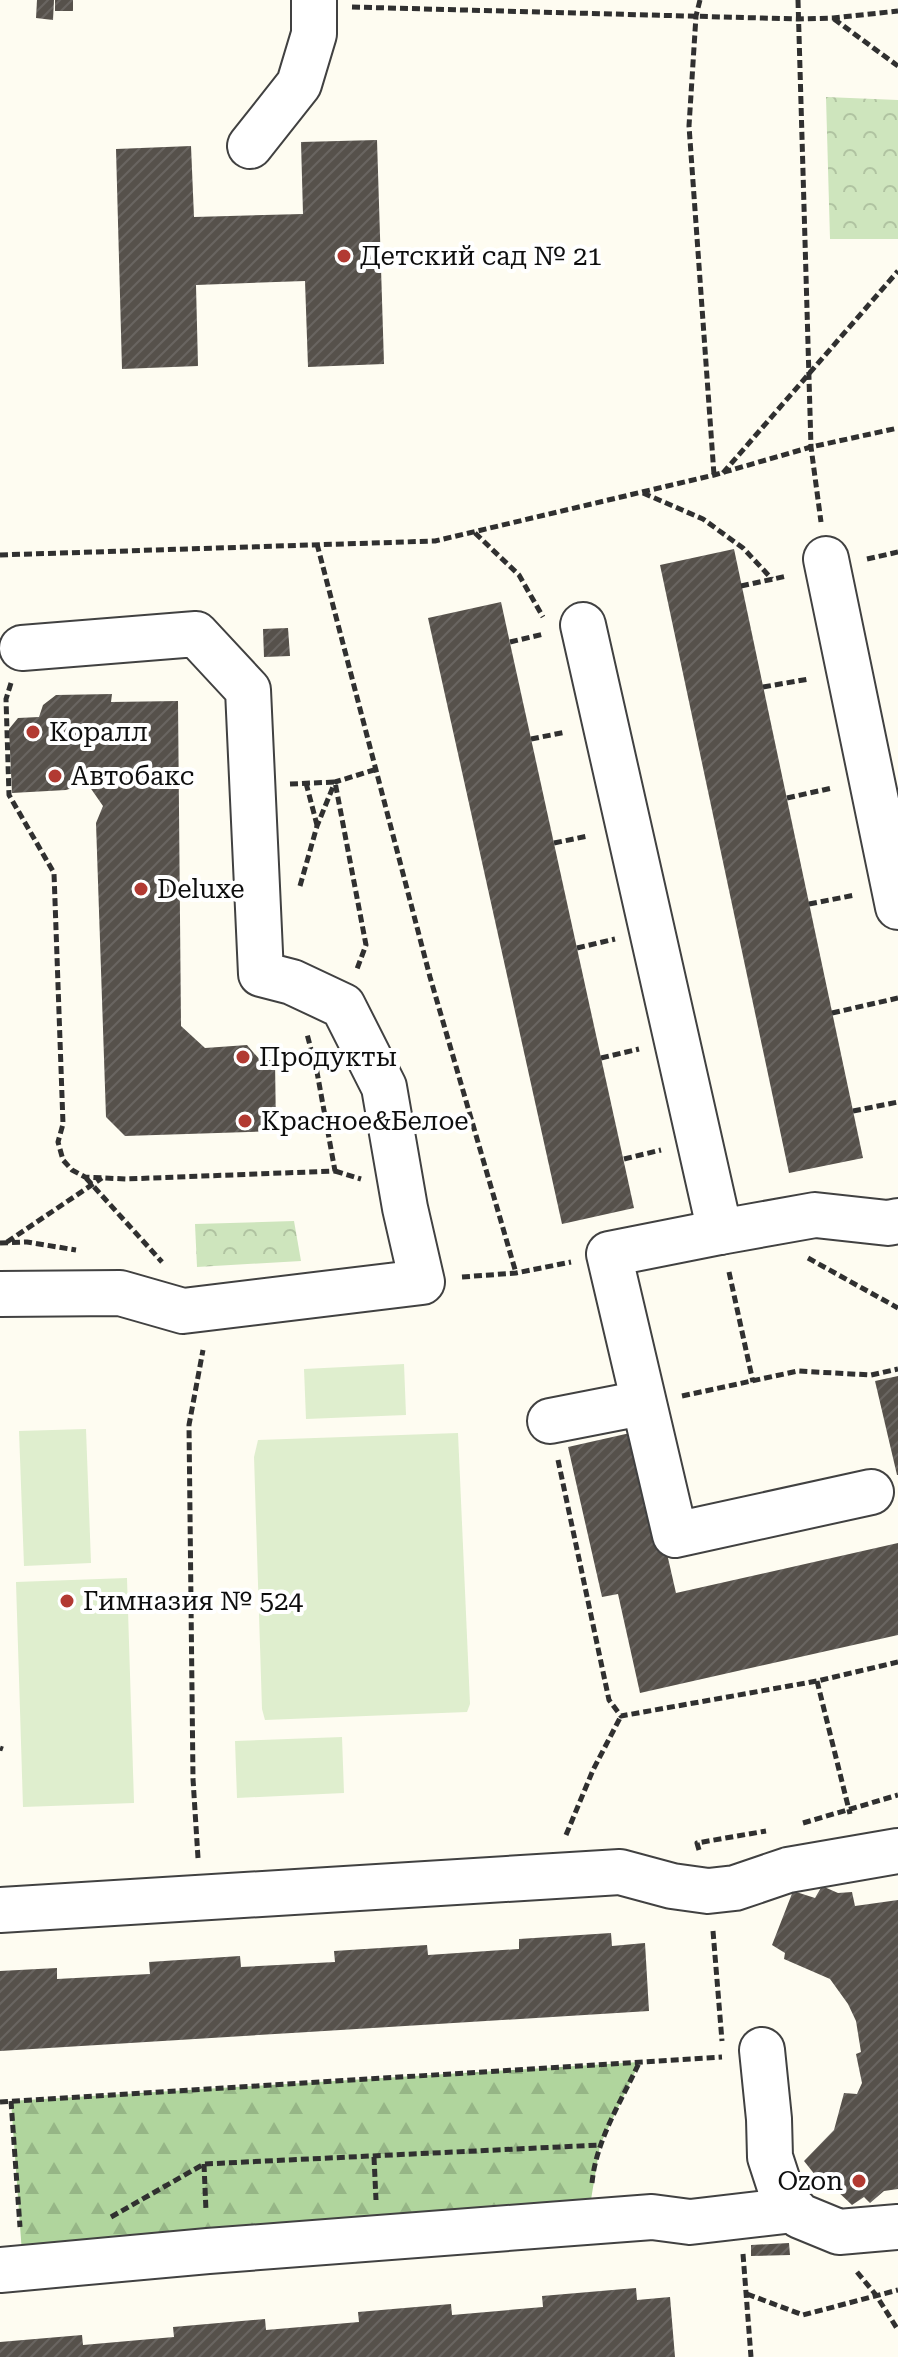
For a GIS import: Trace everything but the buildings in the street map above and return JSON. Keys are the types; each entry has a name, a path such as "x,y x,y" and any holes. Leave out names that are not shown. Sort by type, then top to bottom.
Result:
{"lane":[{"path":"250,146 299,84 314,34 314,3"},
{"path":"826,559 898,907"},
{"path":"564,623 720,1232"},
{"path":"0,1294 120,1293 183,1311 422,1282 405,1208 384,1087 343,1006 292,982 261,974 248,690 196,634 22,648"},
{"path":"361,1128 376,1183 405,1208"},
{"path":"871,1492 675,1535 609,1254 815,1215 888,1223 898,1221"},
{"path":"550,1421 642,1403"},
{"path":"0,1910 620,1872 672,1886 708,1891 735,1888 788,1870 880,1854"},
{"path":"743,2054 769,2119 770,2157 784,2200 813,2222 839,2232 898,2227"},
{"path":"11,2268 652,2217 690,2222 794,2210"}],"path":[{"path":"700,0 696,16 689,126 714,475"},
{"path":"798,0 811,447 826,559"},
{"path":"314,3 798,19 898,11"},
{"path":"833,18 898,66"},
{"path":"723,473 898,271"},
{"path":"0,555 435,541 898,428"},
{"path":"642,492 703,519 743,548 772,579"},
{"path":"474,532 564,623"},
{"path":"317,544 374,770 516,1273"},
{"path":"22,648 6,699 9,795 54,873 63,1124 58,1142 63,1160 92,1184 163,1263"},
{"path":"253,786 335,782 374,770"},
{"path":"297,896 317,826 335,782"},
{"path":"335,782 366,945 343,1006"},
{"path":"306,783 317,826"},
{"path":"85,1177 335,1171 317,1072 292,982"},
{"path":"832,1013 898,998"},
{"path":"853,1111 898,1102"},
{"path":"3,1242 102,1177"},
{"path":"720,1232 753,1382"},
{"path":"3,1242 27,1242 80,1251"},
{"path":"422,1282 516,1273 609,1254"},
{"path":"805,1256 898,1308"},
{"path":"198,1867 193,1779 189,1425 204,1343"},
{"path":"642,1403 798,1371 871,1375 898,1369"},
{"path":"550,1421 609,1700 621,1716"},
{"path":"621,1716 817,1681 898,1662"},
{"path":"817,1681 850,1810 880,1854"},
{"path":"566,1875 564,1840 593,1770 621,1716"},
{"path":"794,1825 898,1795"},
{"path":"697,1843 781,1829"},
{"path":"0,2102 743,2054"},
{"path":"587,2224 594,2162 640,2062"},
{"path":"11,2101 11,2268"},
{"path":"100,2223 204,2164 600,2145"},
{"path":"739,2217 751,2357"},
{"path":"747,2294 803,2315 898,2290"},
{"path":"876,2295 898,2330"}],"green space":[{"path":"826,97 898,100 898,239 830,239"},
{"path":"294,1221 301,1261 197,1267 195,1224"},
{"path":"404,1364 406,1415 306,1419 304,1369"},
{"path":"86,1429 91,1563 24,1566 19,1431"},
{"path":"458,1433 470,1704 467,1712 265,1720 262,1709 254,1457 258,1440"},
{"path":"127,1578 134,1803 23,1807 16,1582"},
{"path":"342,1737 344,1793 237,1798 235,1741"},
{"path":"640,2062 600,2145 587,2224 23,2267 11,2101"}],"place":[{"name":"Детский сад № 21","path":"344,256"},
{"name":"Коралл","path":"33,732"},
{"name":"Автобакс","path":"55,776"},
{"name":"Deluxe","path":"141,889"},
{"name":"Продукты","path":"243,1057"},
{"name":"Красное&Белое","path":"245,1121"},
{"name":"Гимназия № 524","path":"67,1601"},
{"name":"Ozon","path":"859,2181"}]}
